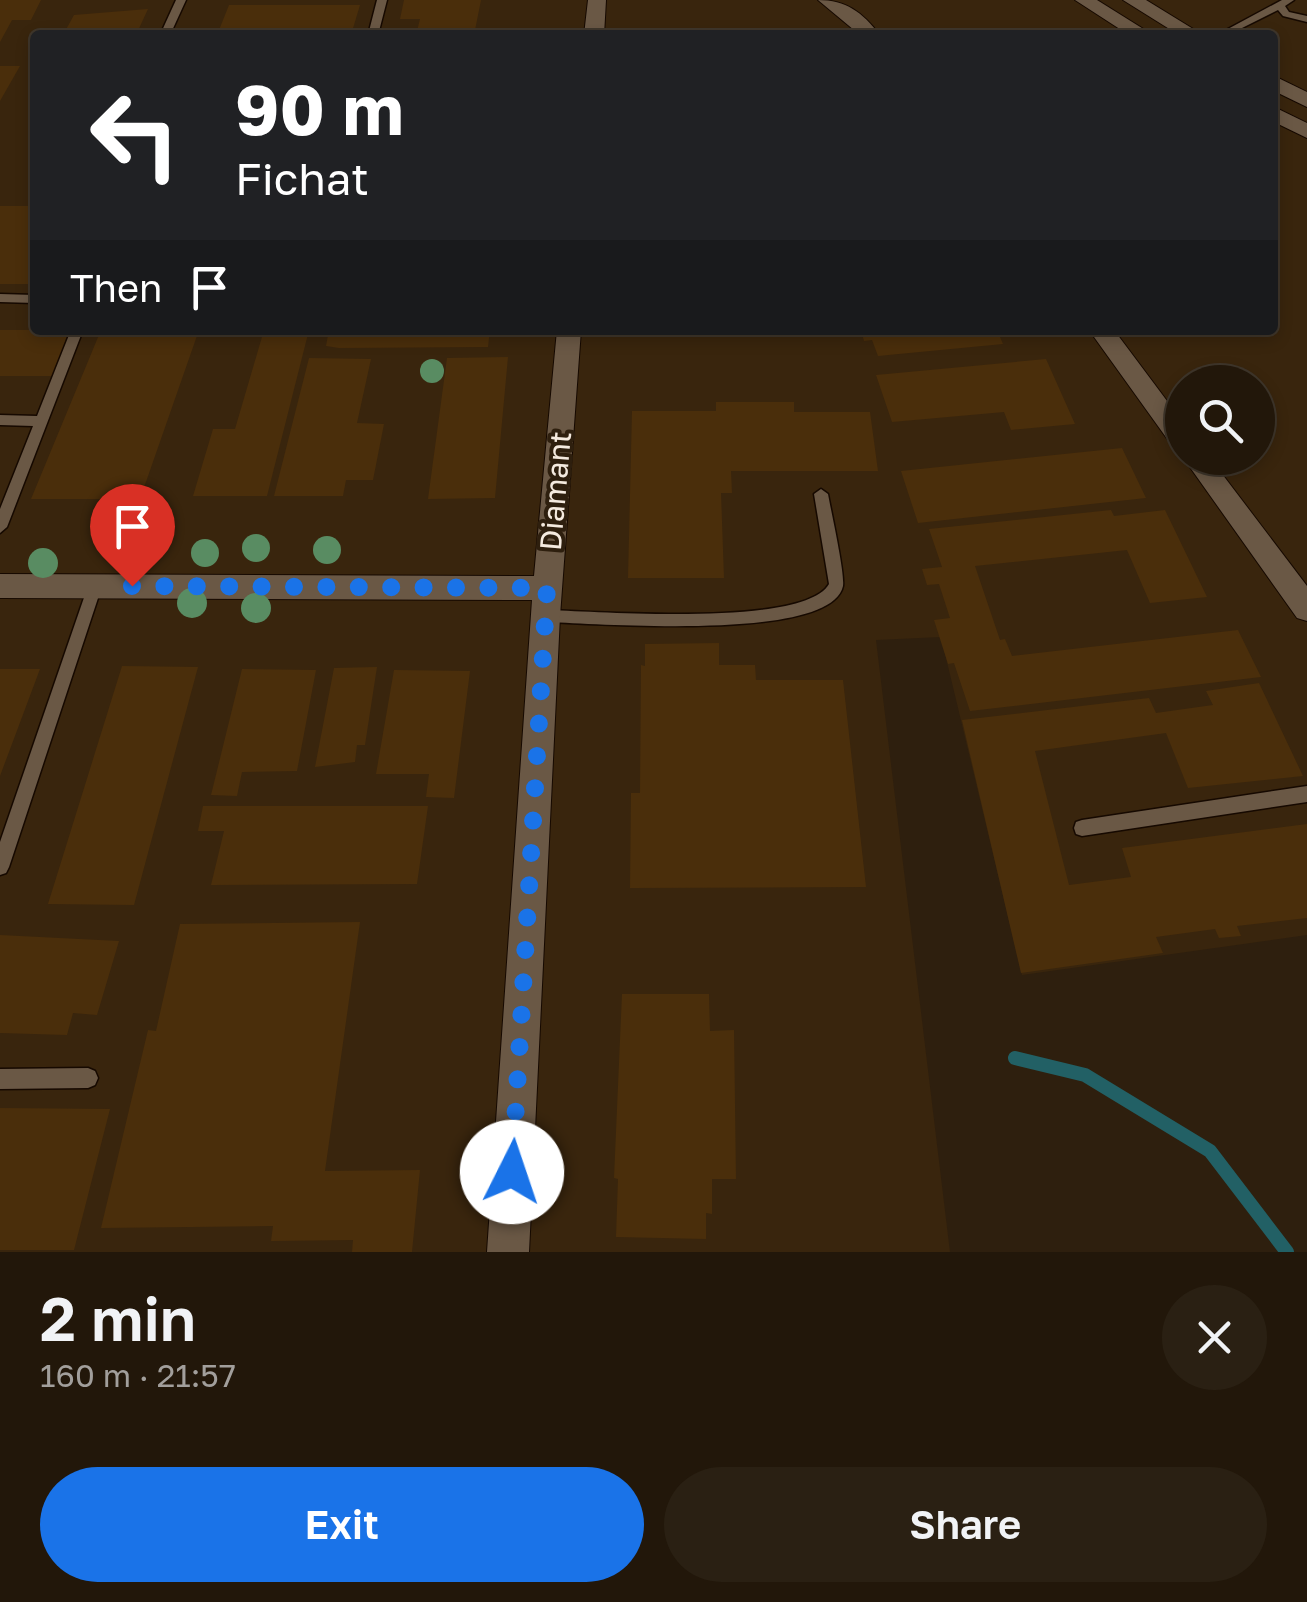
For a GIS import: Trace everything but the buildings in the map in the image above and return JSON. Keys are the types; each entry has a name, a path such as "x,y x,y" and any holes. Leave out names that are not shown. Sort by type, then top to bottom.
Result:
{"street":[{"path":"594,30 597,0"},
{"path":"827,0 866,30"},
{"path":"1084,0 1134,30"},
{"path":"1132,0 1183,30"},
{"path":"1278,84 1307,101"},
{"path":"1278,115 1307,132"},
{"name":"Diamant","path":"508,1252 546,602 569,335"},
{"path":"1105,335 1165,417"},
{"path":"1208,475 1307,609"},
{"path":"0,586 546,602"}],"lane":[{"path":"168,30 181,0"},
{"path":"374,30 382,0"},
{"path":"1231,30 1284,3 1286,14 1307,19"},
{"path":"0,298 30,298"},
{"path":"0,527 75,335"},
{"path":"0,420 42,421"},
{"path":"546,602 754,618 806,608 828,598 836,584 822,494"},
{"path":"0,867 96,586"},
{"path":"1082,828 1307,794"},
{"path":"0,1079 88,1078"}],"shaded area":[{"path":"0,0 1307,0 1307,935 1022,975 941,637 876,640 950,1252 0,1252"}],"waterway":[{"path":"1015,1058 1085,1075 1210,1151 1287,1252"}],"route":[{"path":"132,586 547,588 512,1172"}]}
